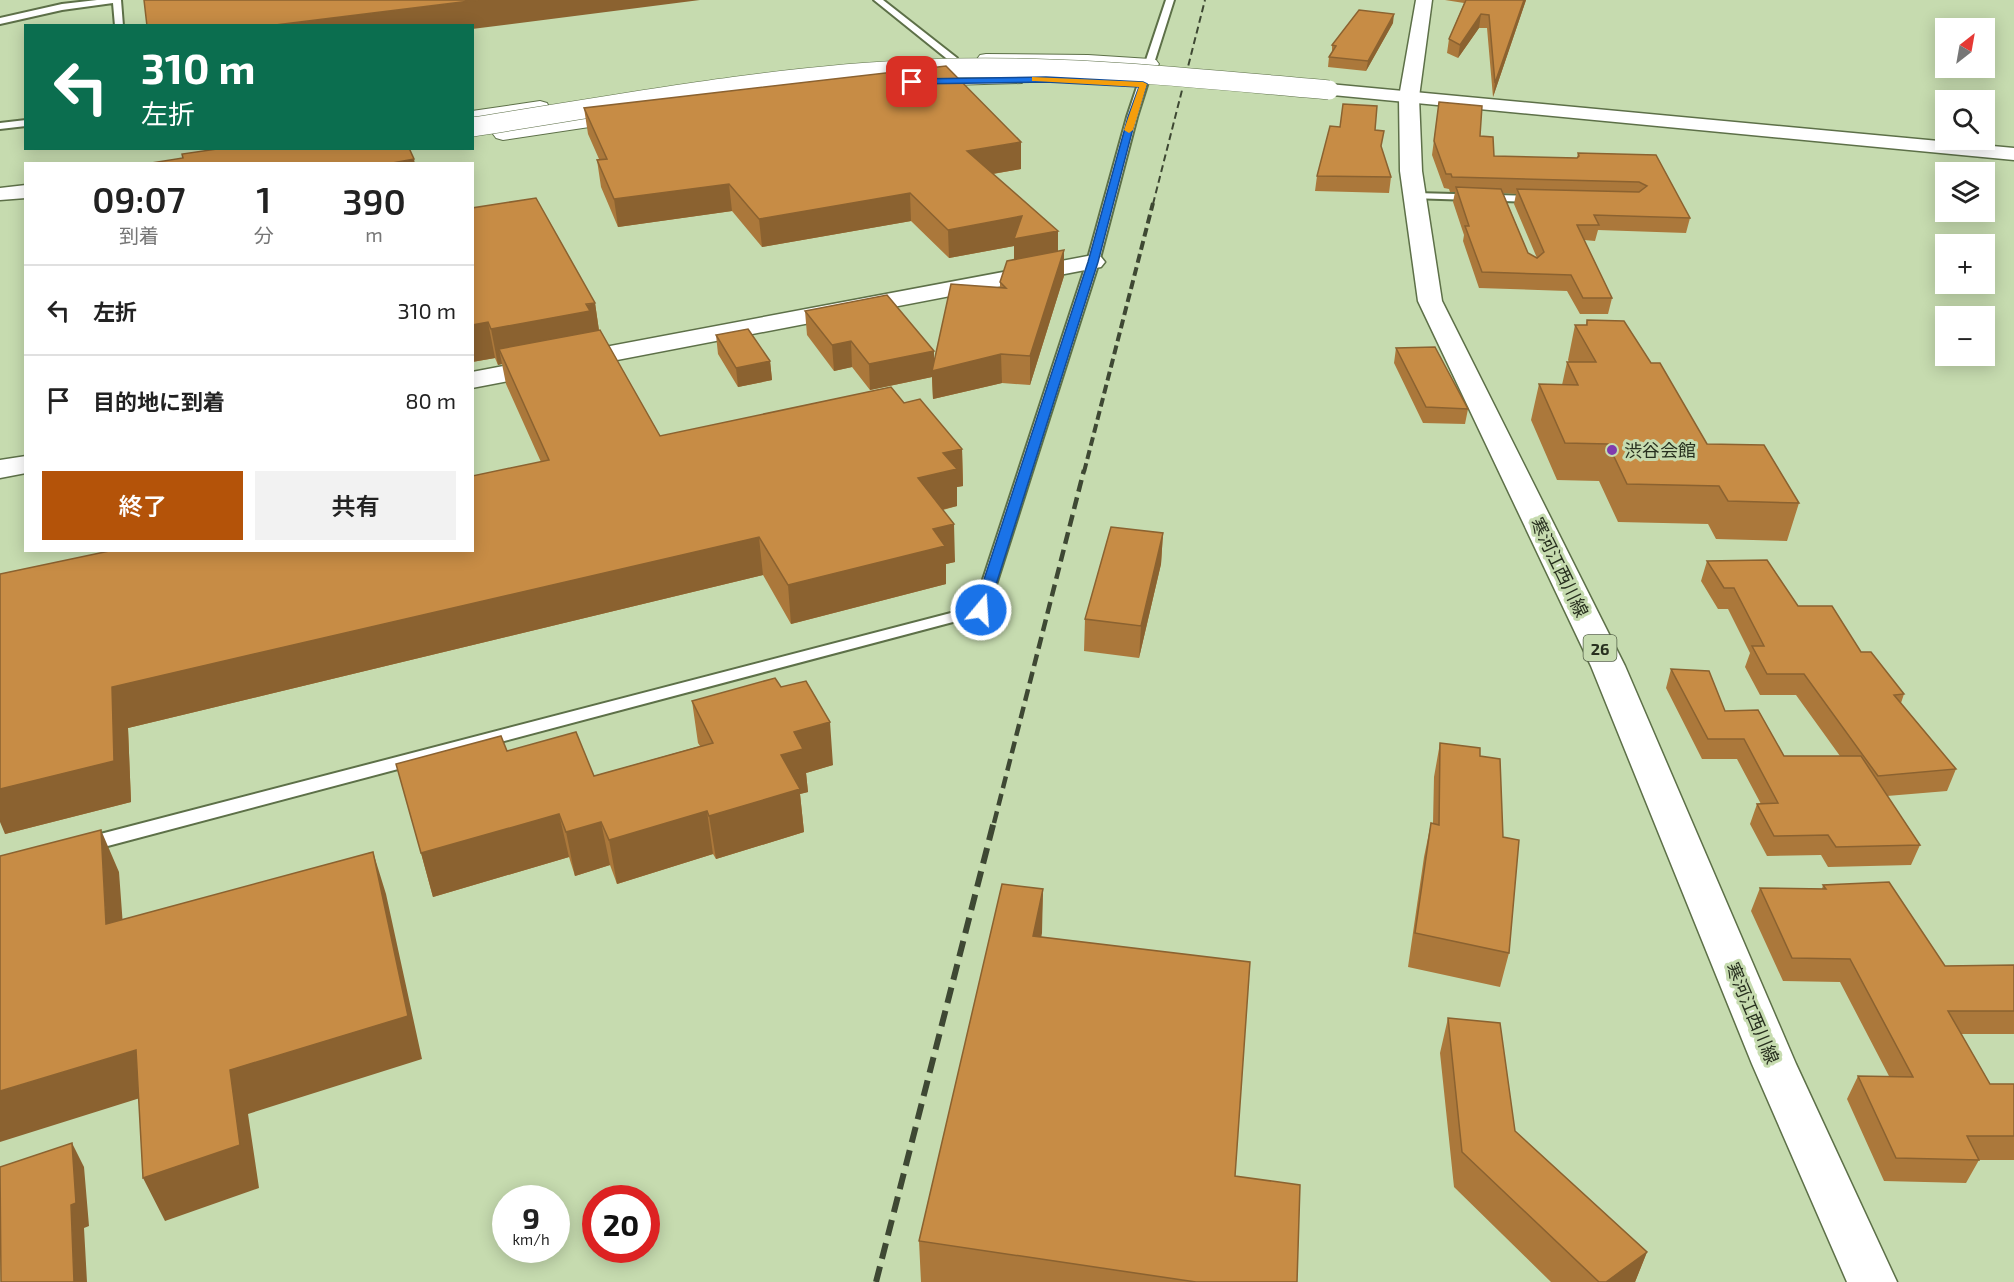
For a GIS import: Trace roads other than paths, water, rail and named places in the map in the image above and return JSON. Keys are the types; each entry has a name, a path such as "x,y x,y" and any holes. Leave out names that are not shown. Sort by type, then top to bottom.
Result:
{"street":[{"name":"寒河江西川線","path":"1424,0 1409,97 1411,171 1430,301 1608,666 1774,1064 1872,1282"},
{"path":"474,117 819,68 954,60 1040,59 1150,64"},
{"path":"474,127 834,75 985,67 1130,72 2014,154"},
{"path":"474,138 797,92 892,82 1035,79 1143,84"},
{"path":"0,194 24,190"},
{"path":"474,380 1093,262"},
{"path":"0,469 24,464"}],"lane":[{"path":"0,21 62,7 116,0 119,24"},
{"path":"878,0 954,60"},
{"path":"69,849 981,610 1093,262 1132,117 1170,0"},
{"path":"0,126 24,123"},
{"path":"1414,196 1506,203 1548,199"}],"railway":[{"path":"1153,204 1205,0"},
{"path":"1084,472 1153,203"},
{"path":"994,823 1084,470"},
{"path":"876,1282 994,821"}],"place":[{"name":"渋谷会館","path":"1612,450"}]}
